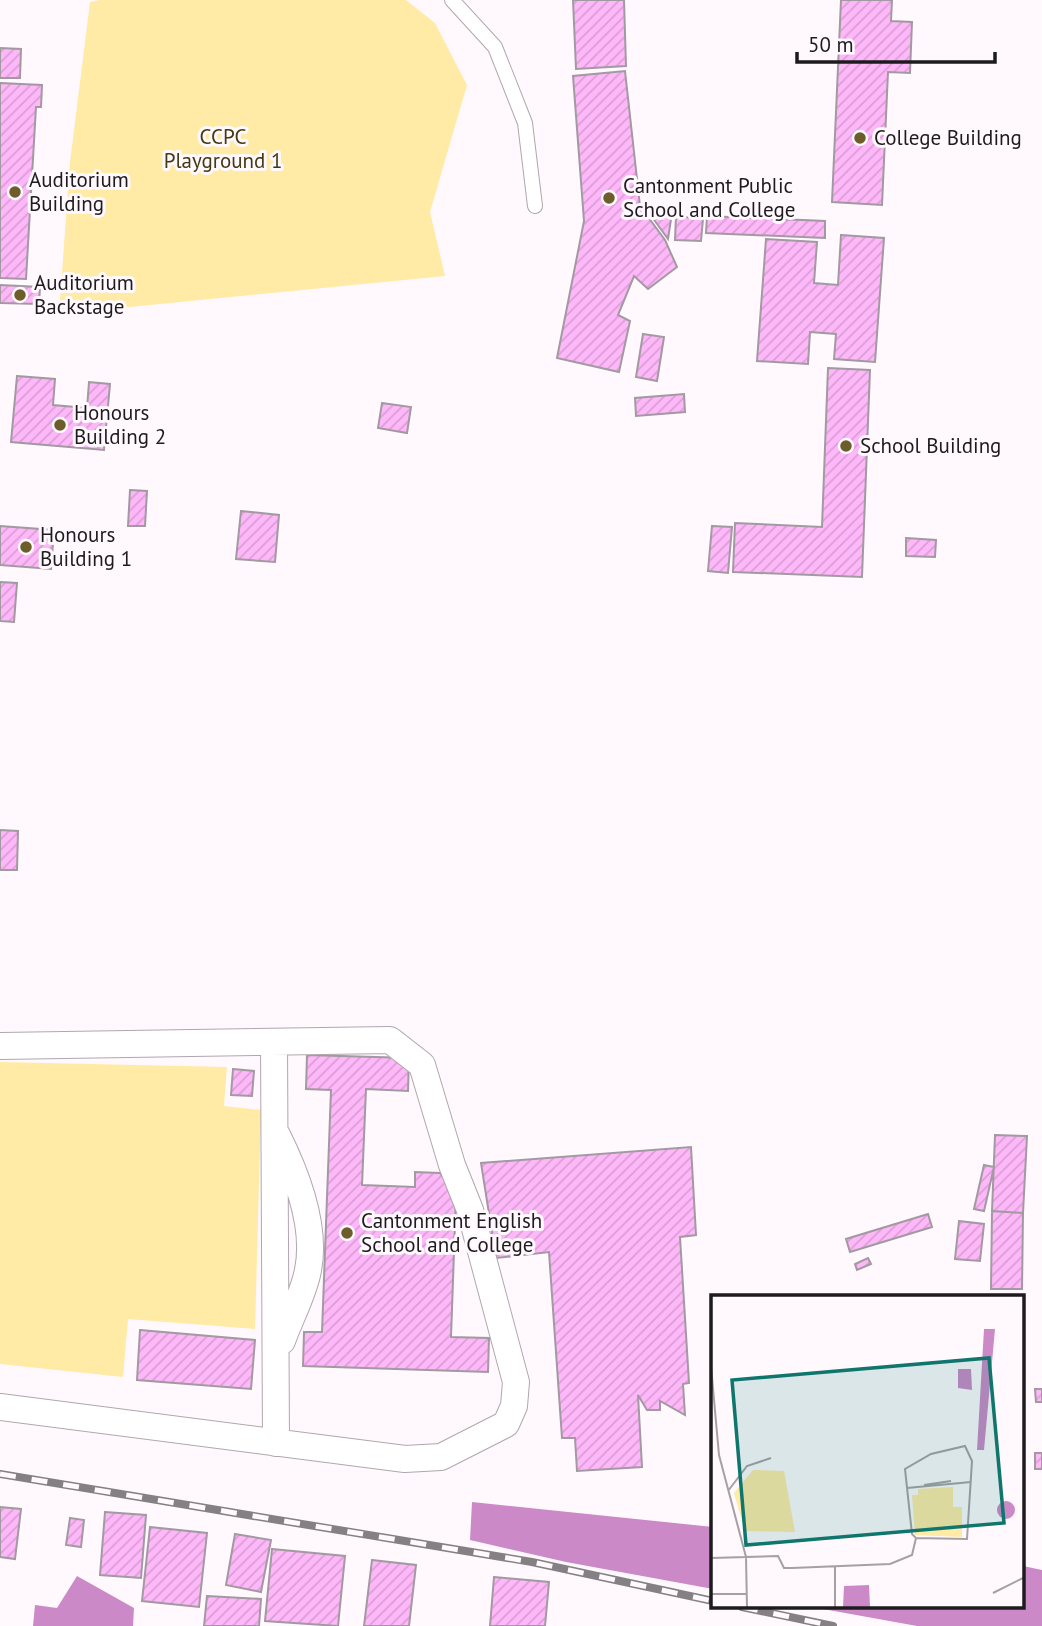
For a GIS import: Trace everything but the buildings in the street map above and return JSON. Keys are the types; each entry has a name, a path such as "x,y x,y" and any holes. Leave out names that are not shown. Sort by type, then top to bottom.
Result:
{"street":[{"path":"0,1046 390,1040 422,1065 452,1165 470,1210 516,1382 514,1406 506,1424 441,1457 405,1459 0,1407"},
{"path":"274,1042 276,1443"}],"lane":[{"path":"452,0 495,47 525,123 534,206"}],"green space":[{"name":"CCPC Playground 1","path":"406,0 435,23 467,85 430,212 445,276 59,314 70,162 90,2"},
{"path":"0,1062 227,1067 224,1106 261,1110 255,1329 128,1319 123,1377 0,1364"}],"shaded area":[{"path":"472,1502 711,1527 711,1589 566,1562 470,1540"},
{"path":"1024,1566 1042,1570 1042,1626 917,1626 818,1608 1024,1608"},
{"path":"77,1576 134,1608 133,1626 33,1626 35,1605 57,1608"}],"railway":[{"path":"0,1474 532,1562 711,1601"},
{"path":"747,1608 833,1626"}],"place":[{"name":"College Building","path":"860,138"},
{"name":"Auditorium Building","path":"15,192"},
{"name":"Cantonment Public School and College","path":"609,198"},
{"name":"Auditorium Backstage","path":"20,295"},
{"name":"Honours Building 2","path":"60,425"},
{"name":"School Building","path":"846,446"},
{"name":"Honours Building 1","path":"26,547"},
{"name":"Cantonment English School and College","path":"347,1233"}]}
